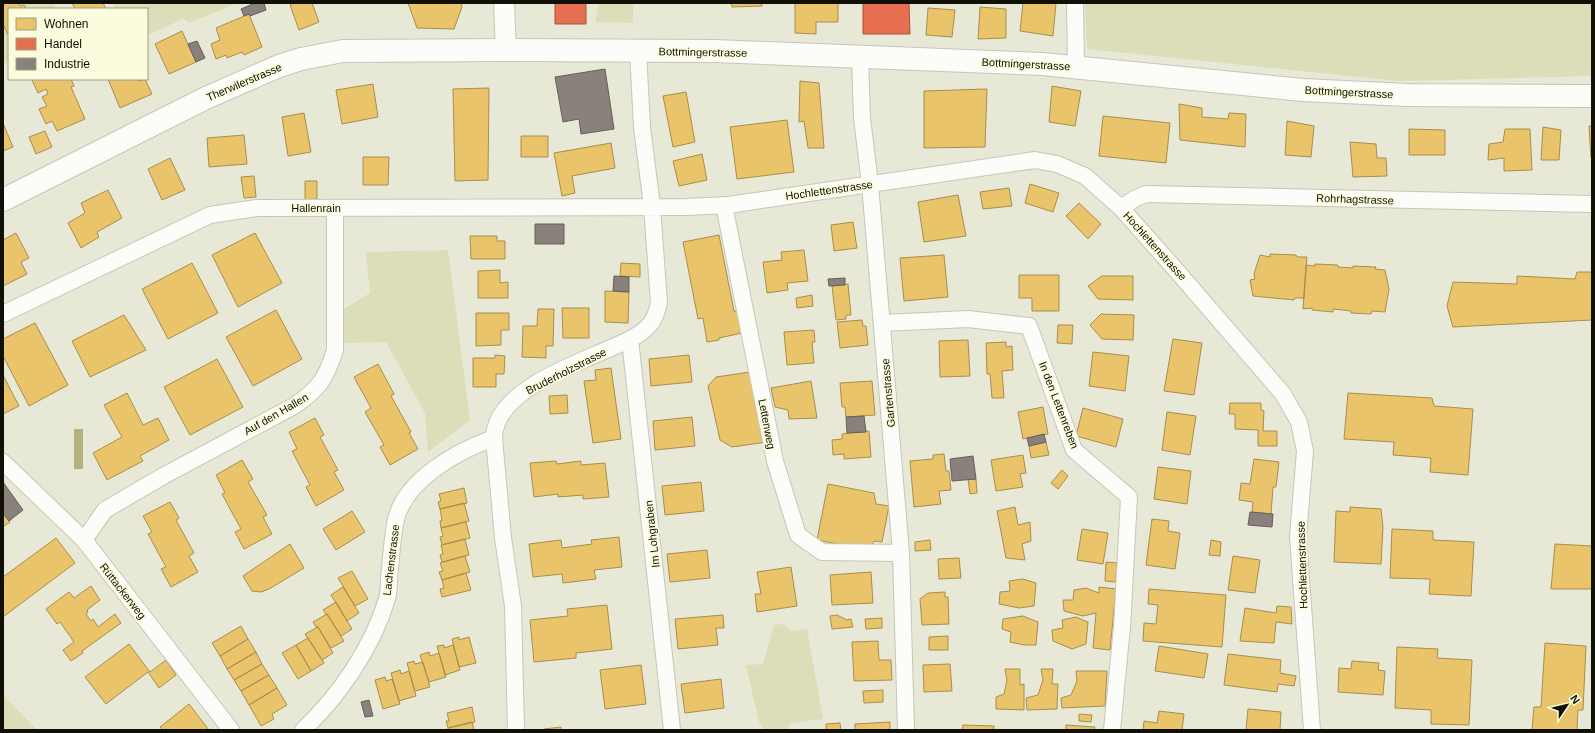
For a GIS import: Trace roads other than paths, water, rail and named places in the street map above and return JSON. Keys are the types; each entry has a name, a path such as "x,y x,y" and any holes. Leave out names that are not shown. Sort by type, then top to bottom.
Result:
{"main road":[{"name":"Bottmingerstrasse","path":"506,50 715,51 995,62 1076,67 1303,90 1407,95 1592,96"},
{"name":"Therwilerstrasse","path":"3,200 206,98 279,66 301,59 343,51 506,50"}],"street":[{"path":"504,3 506,50"},
{"path":"1075,3 1076,67"},
{"name":"Bruderholzstrasse","path":"516,730 513,606 503,538 494,438 497,423 505,410 522,392 562,370 630,339 643,331 652,322 656,315 659,303 652,206 642,127 638,51"},
{"name":"Gartenstrasse","path":"860,57 862,118 870,184 901,553 906,730"},
{"name":"Hochlettenstrasse","path":"652,206 686,207 724,205 1035,160 1057,164 1085,176 1121,208 1176,270 1283,394 1298,422 1305,451 1298,537 1312,730"},
{"name":"Rohrhagstrasse","path":"1121,208 1136,198 1146,194 1592,204"},
{"name":"Lettenweg","path":"724,205 775,461 798,534 822,552 901,553"},
{"name":"Hallenrain","path":"3,314 210,215 257,208 652,206"},
{"name":"Auf den Hallen","path":"84,540 105,510 165,475 294,406 311,395 328,373 335,350 335,208"},
{"name":"In den Lettenreben","path":"882,323 968,319 1030,326 1074,450 1129,496 1122,627 1112,730"},
{"name":"Im Lohgraben","path":"630,339 672,730"},
{"name":"Lachenstrasse","path":"303,730 312,722 349,677 372,639 387,598 395,522 400,506 408,493 429,473 457,454 494,438"},
{"name":"Rüttackerweg","path":"3,462 84,540 231,730"}]}
